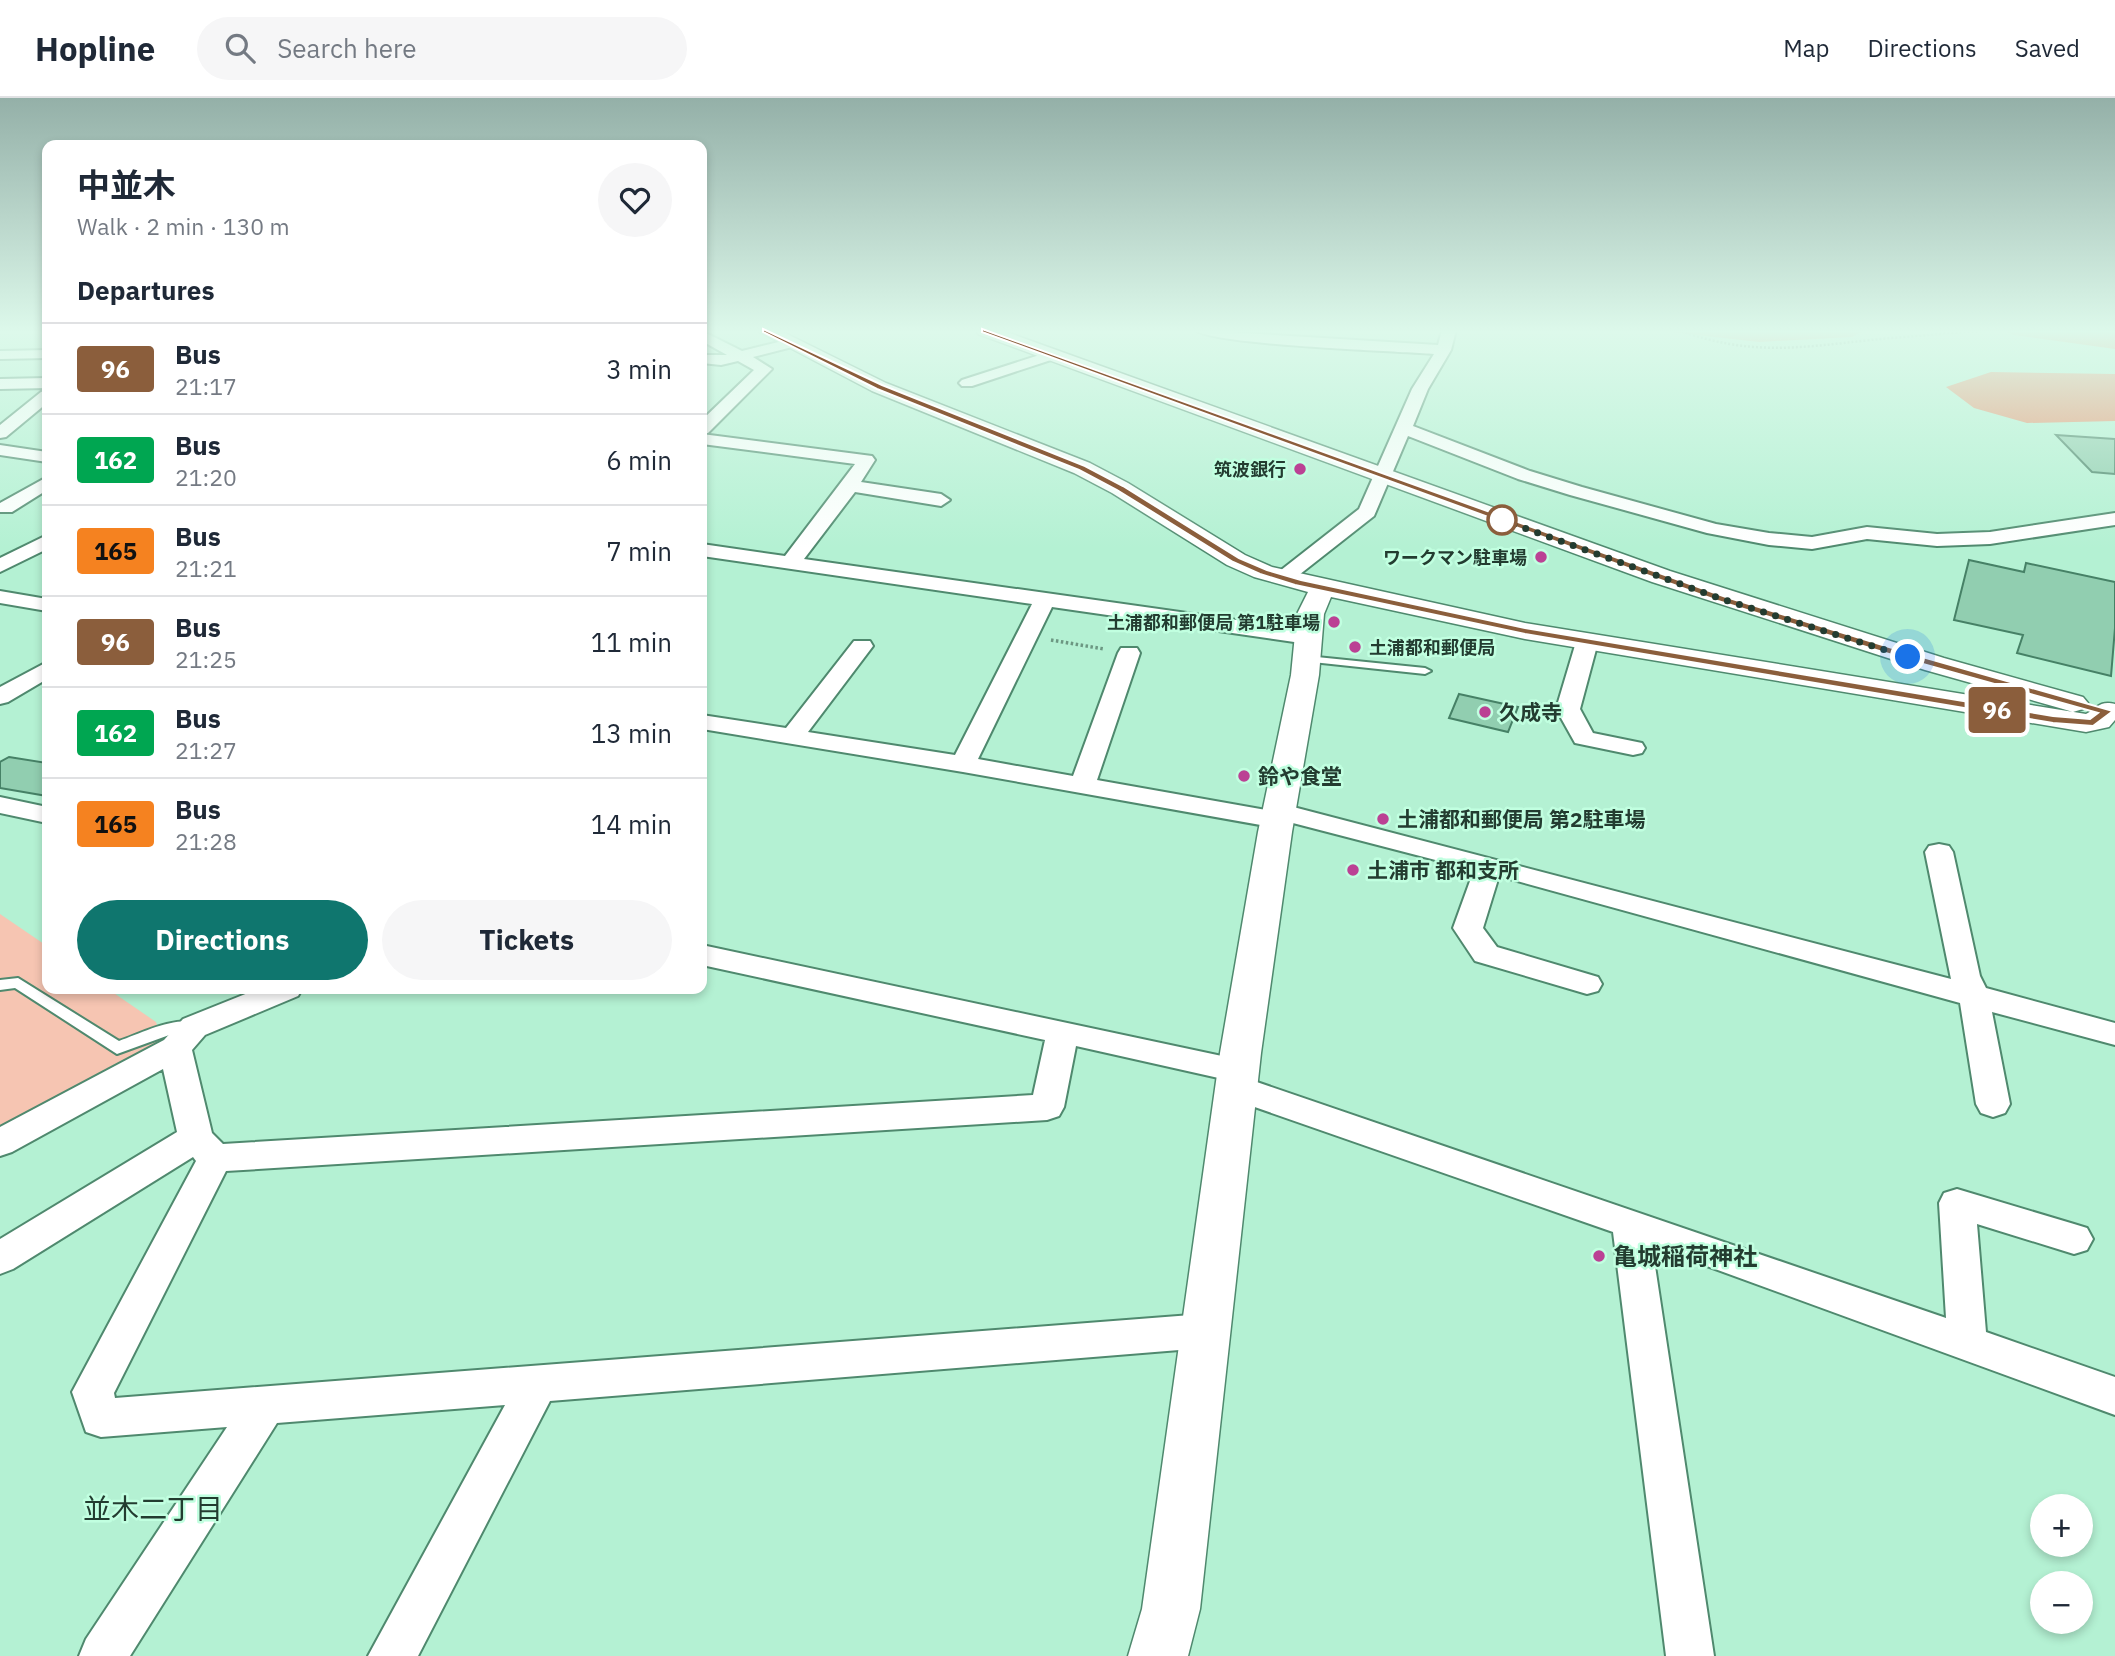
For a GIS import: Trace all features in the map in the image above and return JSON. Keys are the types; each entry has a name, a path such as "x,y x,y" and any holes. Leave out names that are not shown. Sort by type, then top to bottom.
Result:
{"street":[{"path":"0,433 37,403"},
{"path":"707,424 729,403"},
{"path":"918,403 1082,468 1120,488 1236,560 1283,578 1323,589 1587,642 1999,697 2106,719"},
{"path":"1183,403 1999,697"},
{"path":"1283,578 1367,512 1376,497 1381,475 1414,403"},
{"path":"1404,428 1524,475 1576,491 1714,529 1769,538 1812,543 1867,533 1937,540 1990,538 2115,519"},
{"path":"707,440 866,460 850,486 789,564"},
{"path":"0,450 42,456"},
{"path":"5,508 42,485"},
{"path":"850,486 941,500"},
{"path":"0,566 42,544"},
{"path":"707,551 1045,599 1308,648"},
{"path":"1158,1656 1171,1609 1236,1078 1277,816 1308,648 1312,603 1323,589"},
{"path":"0,597 42,604"},
{"path":"963,764 1045,599"},
{"path":"1587,642 1568,709 1584,738 1633,748"},
{"path":"791,738 862,646"},
{"path":"1082,785 1129,653"},
{"path":"0,697 42,672"},
{"path":"707,723 1277,816 1489,865 2115,1034"},
{"path":"0,805 42,814"},
{"path":"1938,852 1965,976 1974,996 1993,1104"},
{"path":"1489,865 1468,928 1486,954 1587,984"},
{"path":"707,956 1062,1034 1236,1078 1630,1223 2115,1396"},
{"path":"0,1143 185,1037 276,994"},
{"path":"0,1258 205,1148 1047,1107 1062,1034"},
{"path":"185,1037 205,1148 93,1392 101,1418 1204,1331"},
{"path":"1967,1344 1956,1203 2074,1239"},
{"path":"1630,1223 1690,1656"},
{"path":"392,1656 538,1383"},
{"path":"103,1656 264,1407"}],"lane":[{"path":"1308,648 1425,671"},
{"path":"0,985 18,983 117,1048 171,1030 185,1037"}],"path":[{"path":"1027,636 1129,653"}],"shaded area":[{"path":"1967,403 2115,403 2115,421 2027,423 1974,408"},
{"path":"0,914 42,943 42,994 115,994 156,1022 165,1049 0,1136"}],"building":[{"path":"2056,435 2115,439 2115,474 2092,472"},
{"path":"1969,560 2024,572 2026,563 2115,582 2111,676 2017,653 2023,635 1954,620"},
{"path":"1459,694 1518,707 1508,732 1449,718"},
{"path":"9,757 42,762 42,795 0,788 0,762"}],"bus line":[{"name":"96","path":"918,403 1082,468 1120,488 1236,560 1263,572 1323,589 1525,631 2053,719 2093,723 2107,711 1908,657 1722,599 1183,403"}],"place":[{"name":"筑波銀行","path":"1300,469"},
{"name":"ワークマン駐車場","path":"1541,557"},
{"name":"土浦都和郵便局 第1駐車場","path":"1334,622"},
{"name":"土浦都和郵便局","path":"1355,647"},
{"name":"久成寺","path":"1485,712"},
{"name":"鈴や食堂","path":"1244,776"},
{"name":"土浦都和郵便局 第2駐車場","path":"1383,819"},
{"name":"土浦市 都和支所","path":"1353,870"},
{"name":"亀城稲荷神社","path":"1599,1256"}],"district":[{"name":"並木二丁目","path":"153,1508"}],"route":[{"path":"1502,520 1722,599 1908,657"}]}
